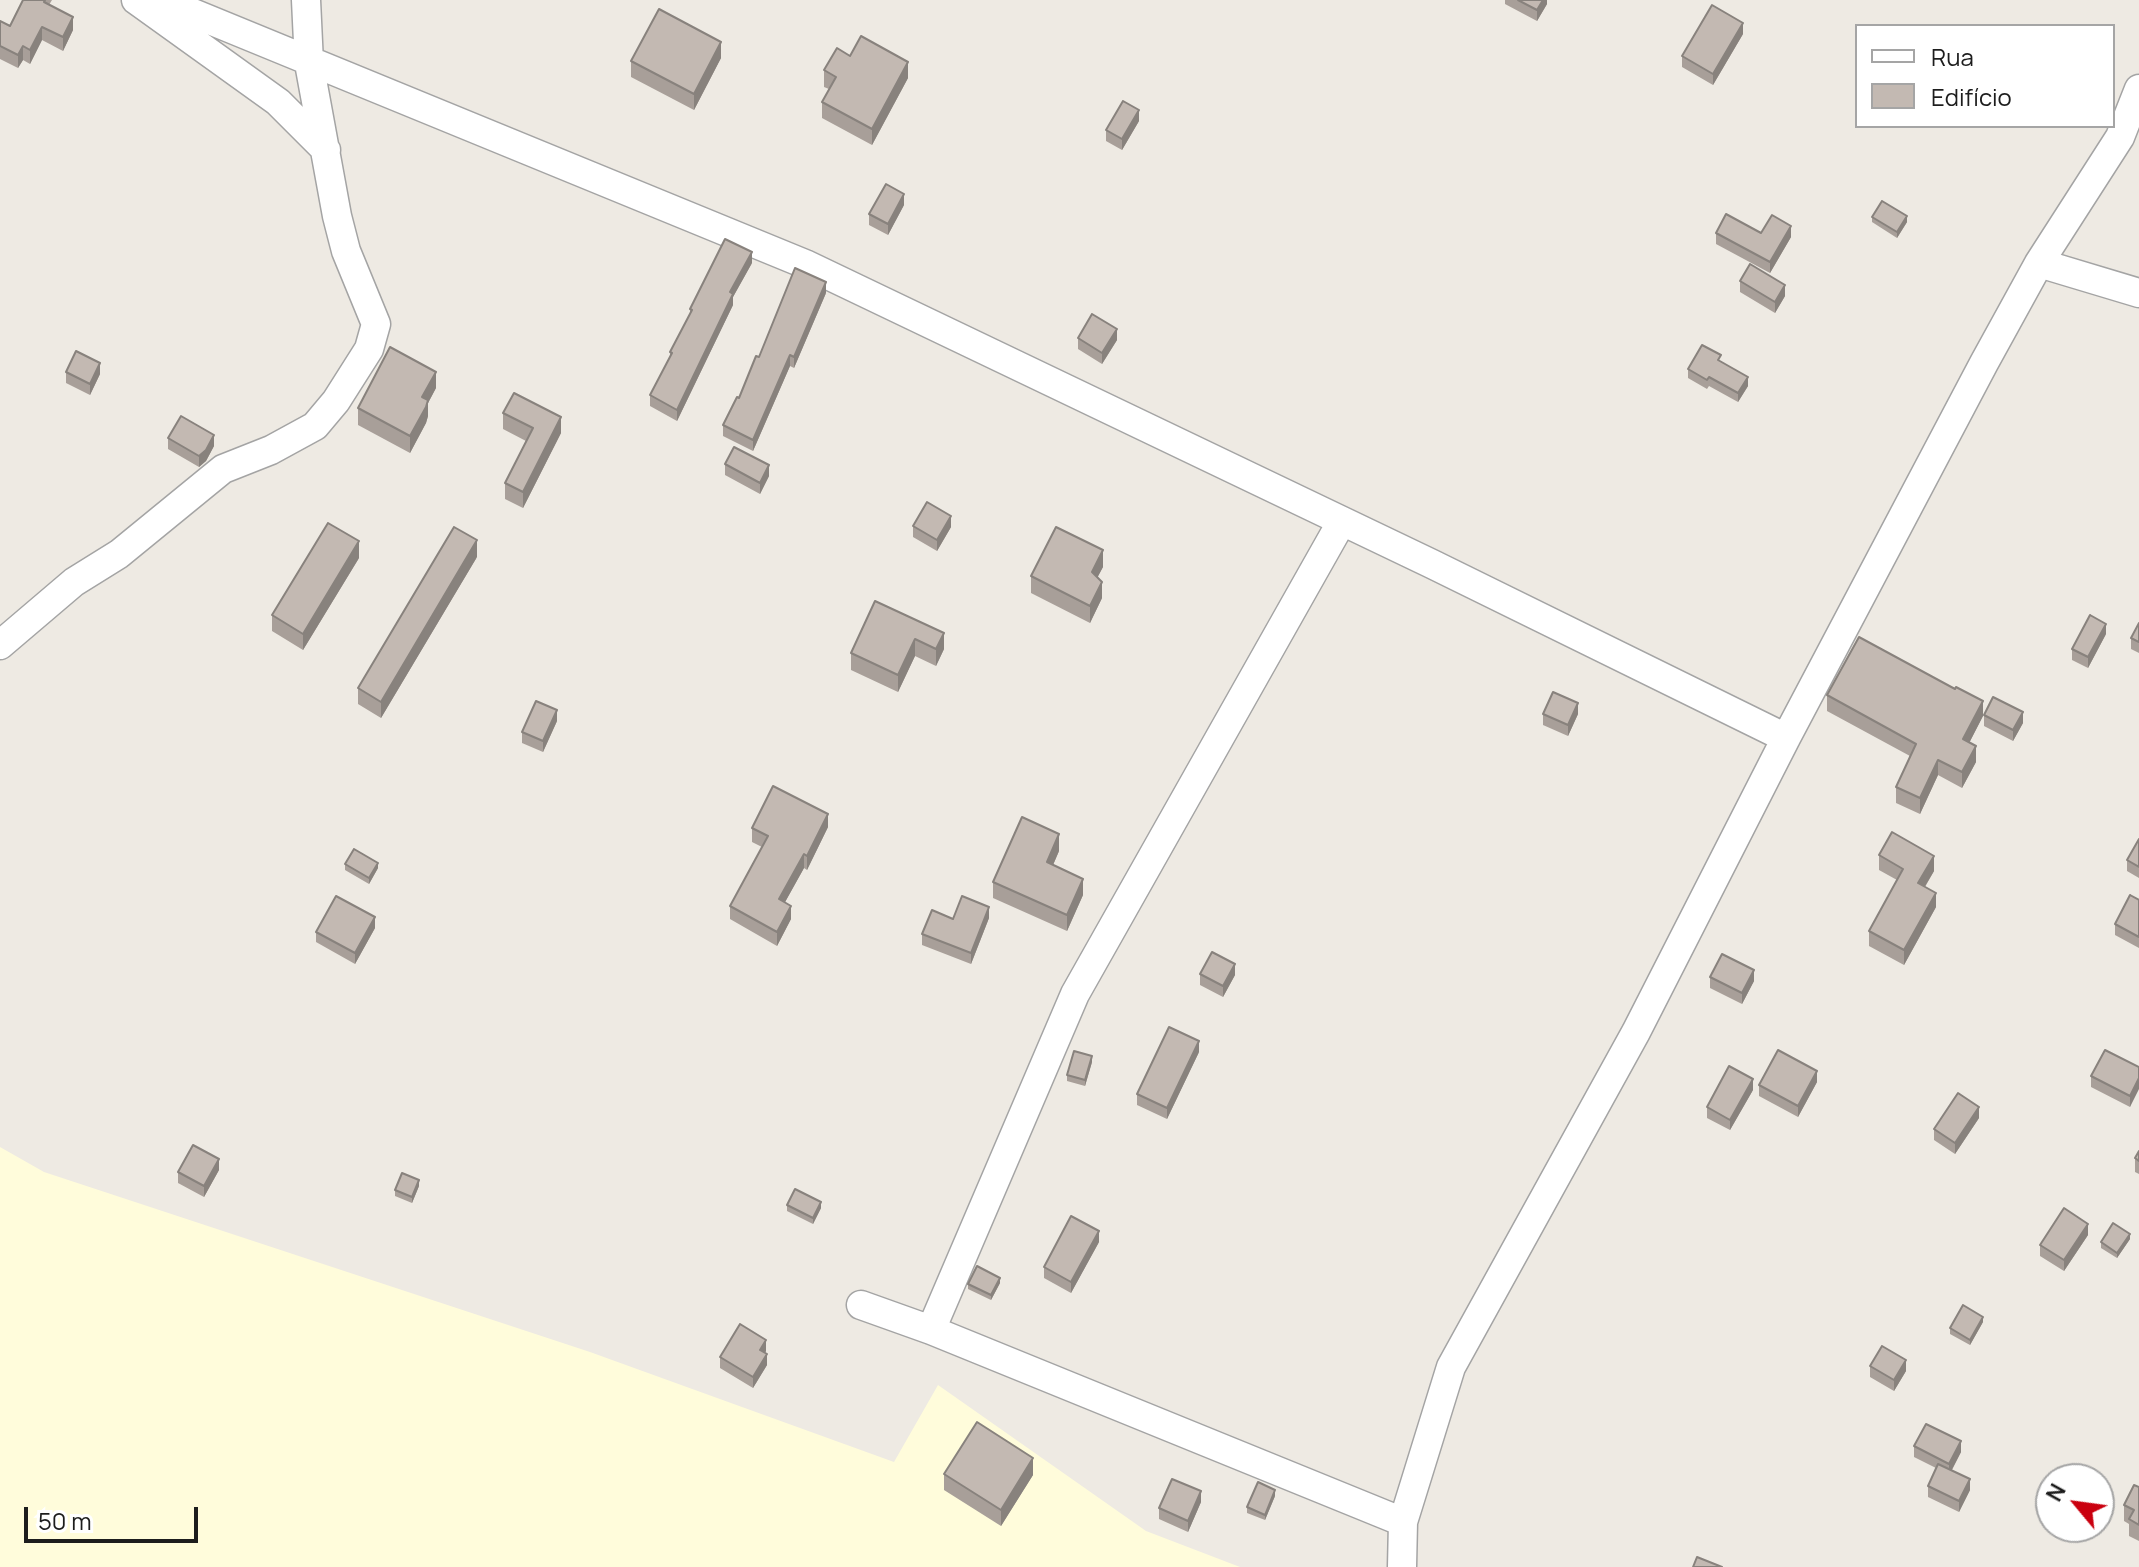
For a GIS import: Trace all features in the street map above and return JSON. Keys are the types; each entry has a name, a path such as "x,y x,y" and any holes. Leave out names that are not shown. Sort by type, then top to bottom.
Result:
{"street":[{"path":"136,0 278,102 326,150"},
{"path":"161,0 805,264 1786,738"},
{"path":"0,645 74,582 119,554 223,469 271,450 315,426 355,374 369,349 376,324 346,251 337,216 309,63 306,0"},
{"path":"1402,1567 1403,1522 1451,1367 1636,1032 1786,738 2039,263 2120,137 2139,89"},
{"path":"2039,263 2139,293"},
{"path":"931,1330 1075,994 1342,521"},
{"path":"861,1305 931,1330 1403,1522"}],"shaded area":[{"path":"0,1147 44,1172 590,1352 894,1462 938,1385 1146,1531 1240,1567 0,1567"}],"building":[{"path":"23,0 45,0 73,17 63,37 42,27 30,50 23,46 18,55 0,46 0,21 10,26"},
{"path":"1518,0 1543,0 1537,10"},
{"path":"1712,5 1743,23 1713,74 1682,56"},
{"path":"659,9 721,42 694,94 631,61"},
{"path":"861,36 908,62 872,129 822,102 836,77 824,70 837,48 850,56"},
{"path":"1123,101 1139,110 1122,139 1106,130"},
{"path":"886,184 904,194 888,224 869,214"},
{"path":"1882,201 1907,216 1897,232 1872,217"},
{"path":"1726,214 1761,233 1772,215 1791,226 1770,262 1716,233"},
{"path":"725,239 752,252 730,292 733,294 677,410 650,395"},
{"path":"1750,264 1785,285 1775,302 1740,281"},
{"path":"795,268 826,282 794,357 790,355 753,440 723,425 739,398 756,356 759,357"},
{"path":"1092,314 1117,329 1102,353 1078,338"},
{"path":"1702,345 1721,355 1718,360 1748,377 1738,393 1688,369"},
{"path":"390,347 436,372 422,397 428,400 426,407 410,436 358,408"},
{"path":"76,351 100,363 90,384 66,372"},
{"path":"514,393 561,417 523,492 505,483 533,428 503,413"},
{"path":"181,416 214,435 199,456 168,438"},
{"path":"734,447 769,465 760,483 725,464"},
{"path":"927,502 951,516 937,540 913,526"},
{"path":"328,523 359,541 303,634 272,615"},
{"path":"454,527 477,540 381,702 358,688"},
{"path":"1056,527 1103,550 1092,572 1102,582 1090,606 1031,576"},
{"path":"875,601 944,633 936,649 915,639 898,675 851,653"},
{"path":"2090,615 2106,624 2088,657 2072,649"},
{"path":"2139,623 2139,642 2131,638"},
{"path":"1859,637 1983,701 1963,739 1976,746 1962,772 1938,760 1920,798 1896,787 1916,744 1827,695"},
{"path":"1553,692 1578,703 1568,725 1543,714"},
{"path":"1993,697 2023,712 2013,730 1984,715"},
{"path":"536,701 557,710 543,741 522,732"},
{"path":"773,786 828,814 807,856 804,854 779,899 791,906 777,932 730,906 768,836 752,828"},
{"path":"1022,817 1059,834 1047,862 1083,879 1067,915 993,882"},
{"path":"1892,832 1934,856 1918,883 1936,893 1904,950 1869,931 1903,869 1879,855"},
{"path":"2139,839 2139,867 2127,860"},
{"path":"354,849 378,863 369,878 345,864"},
{"path":"2130,895 2139,900 2139,937 2115,924"},
{"path":"336,896 375,917 355,953 316,932"},
{"path":"962,896 989,907 971,953 922,934 932,910 953,919"},
{"path":"1212,952 1235,964 1223,986 1200,974"},
{"path":"1722,954 1754,970 1742,993 1710,977"},
{"path":"1169,1027 1199,1041 1167,1108 1137,1094"},
{"path":"1778,1050 1817,1071 1798,1106 1759,1085"},
{"path":"2105,1050 2139,1067 2139,1078 2130,1096 2091,1076"},
{"path":"1074,1051 1092,1056 1085,1080 1067,1075"},
{"path":"1729,1066 1753,1079 1730,1120 1707,1107"},
{"path":"1958,1093 1979,1107 1955,1143 1934,1129"},
{"path":"193,1145 219,1159 204,1186 178,1172"},
{"path":"402,1173 419,1180 412,1197 395,1190"},
{"path":"795,1189 821,1202 813,1218 787,1205"},
{"path":"2064,1208 2088,1224 2064,1260 2040,1245"},
{"path":"1071,1216 1099,1231 1071,1282 1044,1267"},
{"path":"2113,1223 2130,1234 2117,1253 2101,1242"},
{"path":"977,1266 1000,1278 991,1295 968,1284"},
{"path":"1963,1305 1983,1317 1970,1340 1950,1328"},
{"path":"740,1324 766,1340 760,1350 767,1354 753,1377 720,1357"},
{"path":"1882,1346 1906,1360 1894,1380 1870,1366"},
{"path":"977,1422 1033,1458 1001,1510 944,1474"},
{"path":"1926,1424 1961,1441 1949,1464 1914,1446"},
{"path":"1938,1464 1970,1479 1959,1501 1928,1486"},
{"path":"1172,1479 1201,1491 1188,1521 1159,1508"},
{"path":"1258,1482 1275,1490 1265,1515 1247,1507"},
{"path":"2134,1485 2139,1487 2139,1525 2129,1519 2134,1510 2124,1505"},
{"path":"1697,1557 1722,1567 1693,1567"}]}
